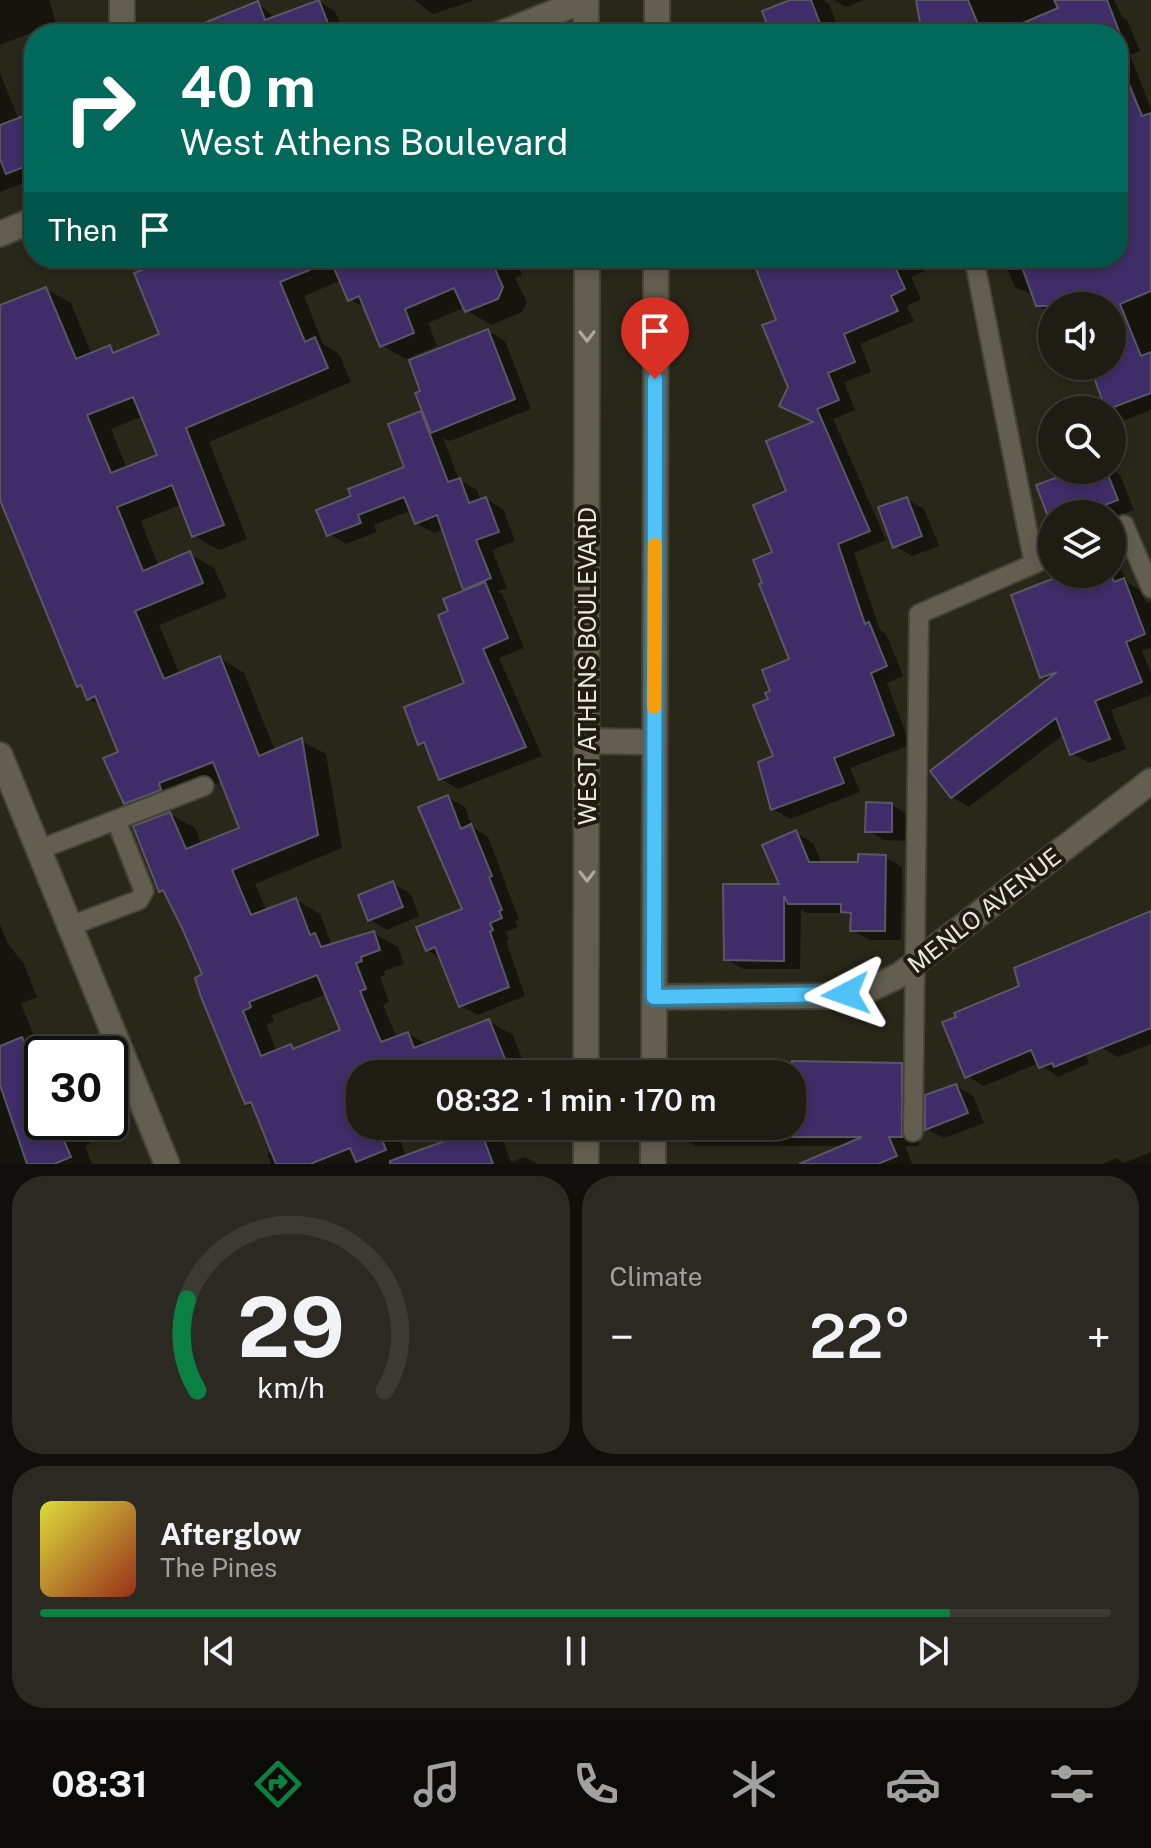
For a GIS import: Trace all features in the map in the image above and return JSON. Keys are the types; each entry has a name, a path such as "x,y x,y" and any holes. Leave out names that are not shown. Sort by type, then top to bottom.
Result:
{"street":[{"path":"122,0 122,24"},
{"path":"525,24 586,0 586,24"},
{"path":"657,0 657,24"},
{"path":"0,234 24,224"},
{"name":"WEST ATHENS BOULEVARD","path":"586,1060 587,268"},
{"path":"654,1060 656,268"},
{"path":"587,741 654,742"},
{"path":"3,770 167,1164"},
{"name":"MENLO AVENUE","path":"654,997 827,996 866,991 900,975 1151,781"},
{"path":"586,1140 586,1164"},
{"path":"653,1140 653,1164"}],"lane":[{"path":"976,268 1034,564"},
{"path":"1126,530 1151,588"},
{"path":"913,1132 919,614 1038,562"},
{"path":"38,850 204,786"},
{"path":"70,926 139,900 144,891 116,820"}],"building":[{"path":"319,0 328,24 202,24 258,1 265,20"},
{"path":"790,0 811,0 820,24 767,24 762,11"},
{"path":"916,0 968,0 978,24 920,24"},
{"path":"1054,0 1107,0 1116,24 1020,24 1058,8"},
{"path":"1128,82 1142,116 1151,113 1151,291 1126,301 1126,292 1038,292 1038,306 1022,268 1128,268"},
{"path":"24,116 24,167 6,174 0,159 0,125"},
{"path":"146,268 314,268 280,282 305,342 315,337 328,368 186,428 224,525 192,537 172,485 117,507 143,571 190,551 203,583 135,611 164,679 220,656 259,756 302,738 318,835 232,870 251,915 296,898 310,935 315,933 321,947 374,931 380,950 361,957 362,961 356,963 366,989 360,991 381,1042 408,1032 414,1048 489,1019 505,1060 346,1060 346,1140 382,1140 386,1150 356,1162 350,1148 310,1164 276,1164 251,1102 245,1104 201,997 195,978 202,974 163,890 159,892 133,826 170,812 186,849 239,828 213,762 159,783 161,790 124,804 103,758 118,752 95,696 87,700 81,685 77,687 0,500 0,305 46,287 76,359 110,345 113,353 159,334 134,273","holes":["133,397 157,455 111,473 87,415","317,975 340,1030 293,1049 291,1044 261,1056 243,1011 251,1007 249,1002"]},
{"path":"334,268 494,268 503,287 498,299 465,312 454,288 405,309 414,333 380,347 359,296 348,301"},
{"path":"756,268 896,268 905,289 891,296 898,311 844,334 855,362 828,373 839,400 817,409 870,531 838,544 865,624 869,622 887,666 871,673 894,735 834,758 844,783 771,810 758,762 773,756 753,705 768,699 765,693 770,691 762,670 789,659 759,584 762,583 753,560 772,552 753,505 786,491 766,441 813,422 779,406 788,387 762,325 776,320"},
{"path":"1126,319 1141,356 1151,352 1151,393 1126,402 1126,396 1101,396 1095,380 1126,380"},
{"path":"488,329 515,399 431,433 415,393 420,391 409,360"},
{"path":"421,411 448,482 460,478 469,503 486,497 499,532 476,540 491,578 463,590 437,515 415,524 404,497 358,515 361,523 327,536 316,510 351,496 348,489 404,467 388,424"},
{"path":"1112,484 1118,500 1042,500 1036,485"},
{"path":"907,497 922,536 893,548 878,507"},
{"path":"485,582 508,638 483,649 526,747 439,780 424,742 418,745 404,707 464,683 438,615 448,611 443,599"},
{"path":"1126,583 1145,634 1126,642 1142,682 1095,701 1110,739 1070,755 1056,718 951,798 930,771 1057,672 1040,678 1011,595 1038,584 1038,588 1126,588"},
{"path":"448,795 461,829 471,824 492,876 489,877 502,910 499,911 502,918 490,923 493,930 490,932 509,987 459,1007 435,947 426,951 416,927 462,909 418,807"},
{"path":"866,802 892,803 892,832 865,832"},
{"path":"796,830 809,862 858,862 858,854 886,855 885,931 850,931 851,913 841,912 841,904 788,904 784,896 784,961 724,960 723,884 779,884 762,845"},
{"path":"393,881 403,907 368,921 358,895"},
{"path":"1151,911 1151,1028 1054,1067 1052,1063 1039,1068 1031,1050 965,1078 942,1022 956,1017 954,1013 1019,986 1014,968"},
{"path":"22,1037 24,1042 24,1140 64,1140 71,1157 54,1164 27,1164 0,1085 0,1046"},
{"path":"806,1061 902,1063 902,1137 889,1137 897,1156 878,1164 799,1164 862,1137 806,1137"},
{"path":"956,1084 968,1113 925,1130 925,1095"},
{"path":"447,1140 484,1140 493,1164 390,1164 390,1161"}],"slow traffic":[{"path":"654,707 655,545"}],"route":[{"path":"655,379 654,997 846,994"}]}
